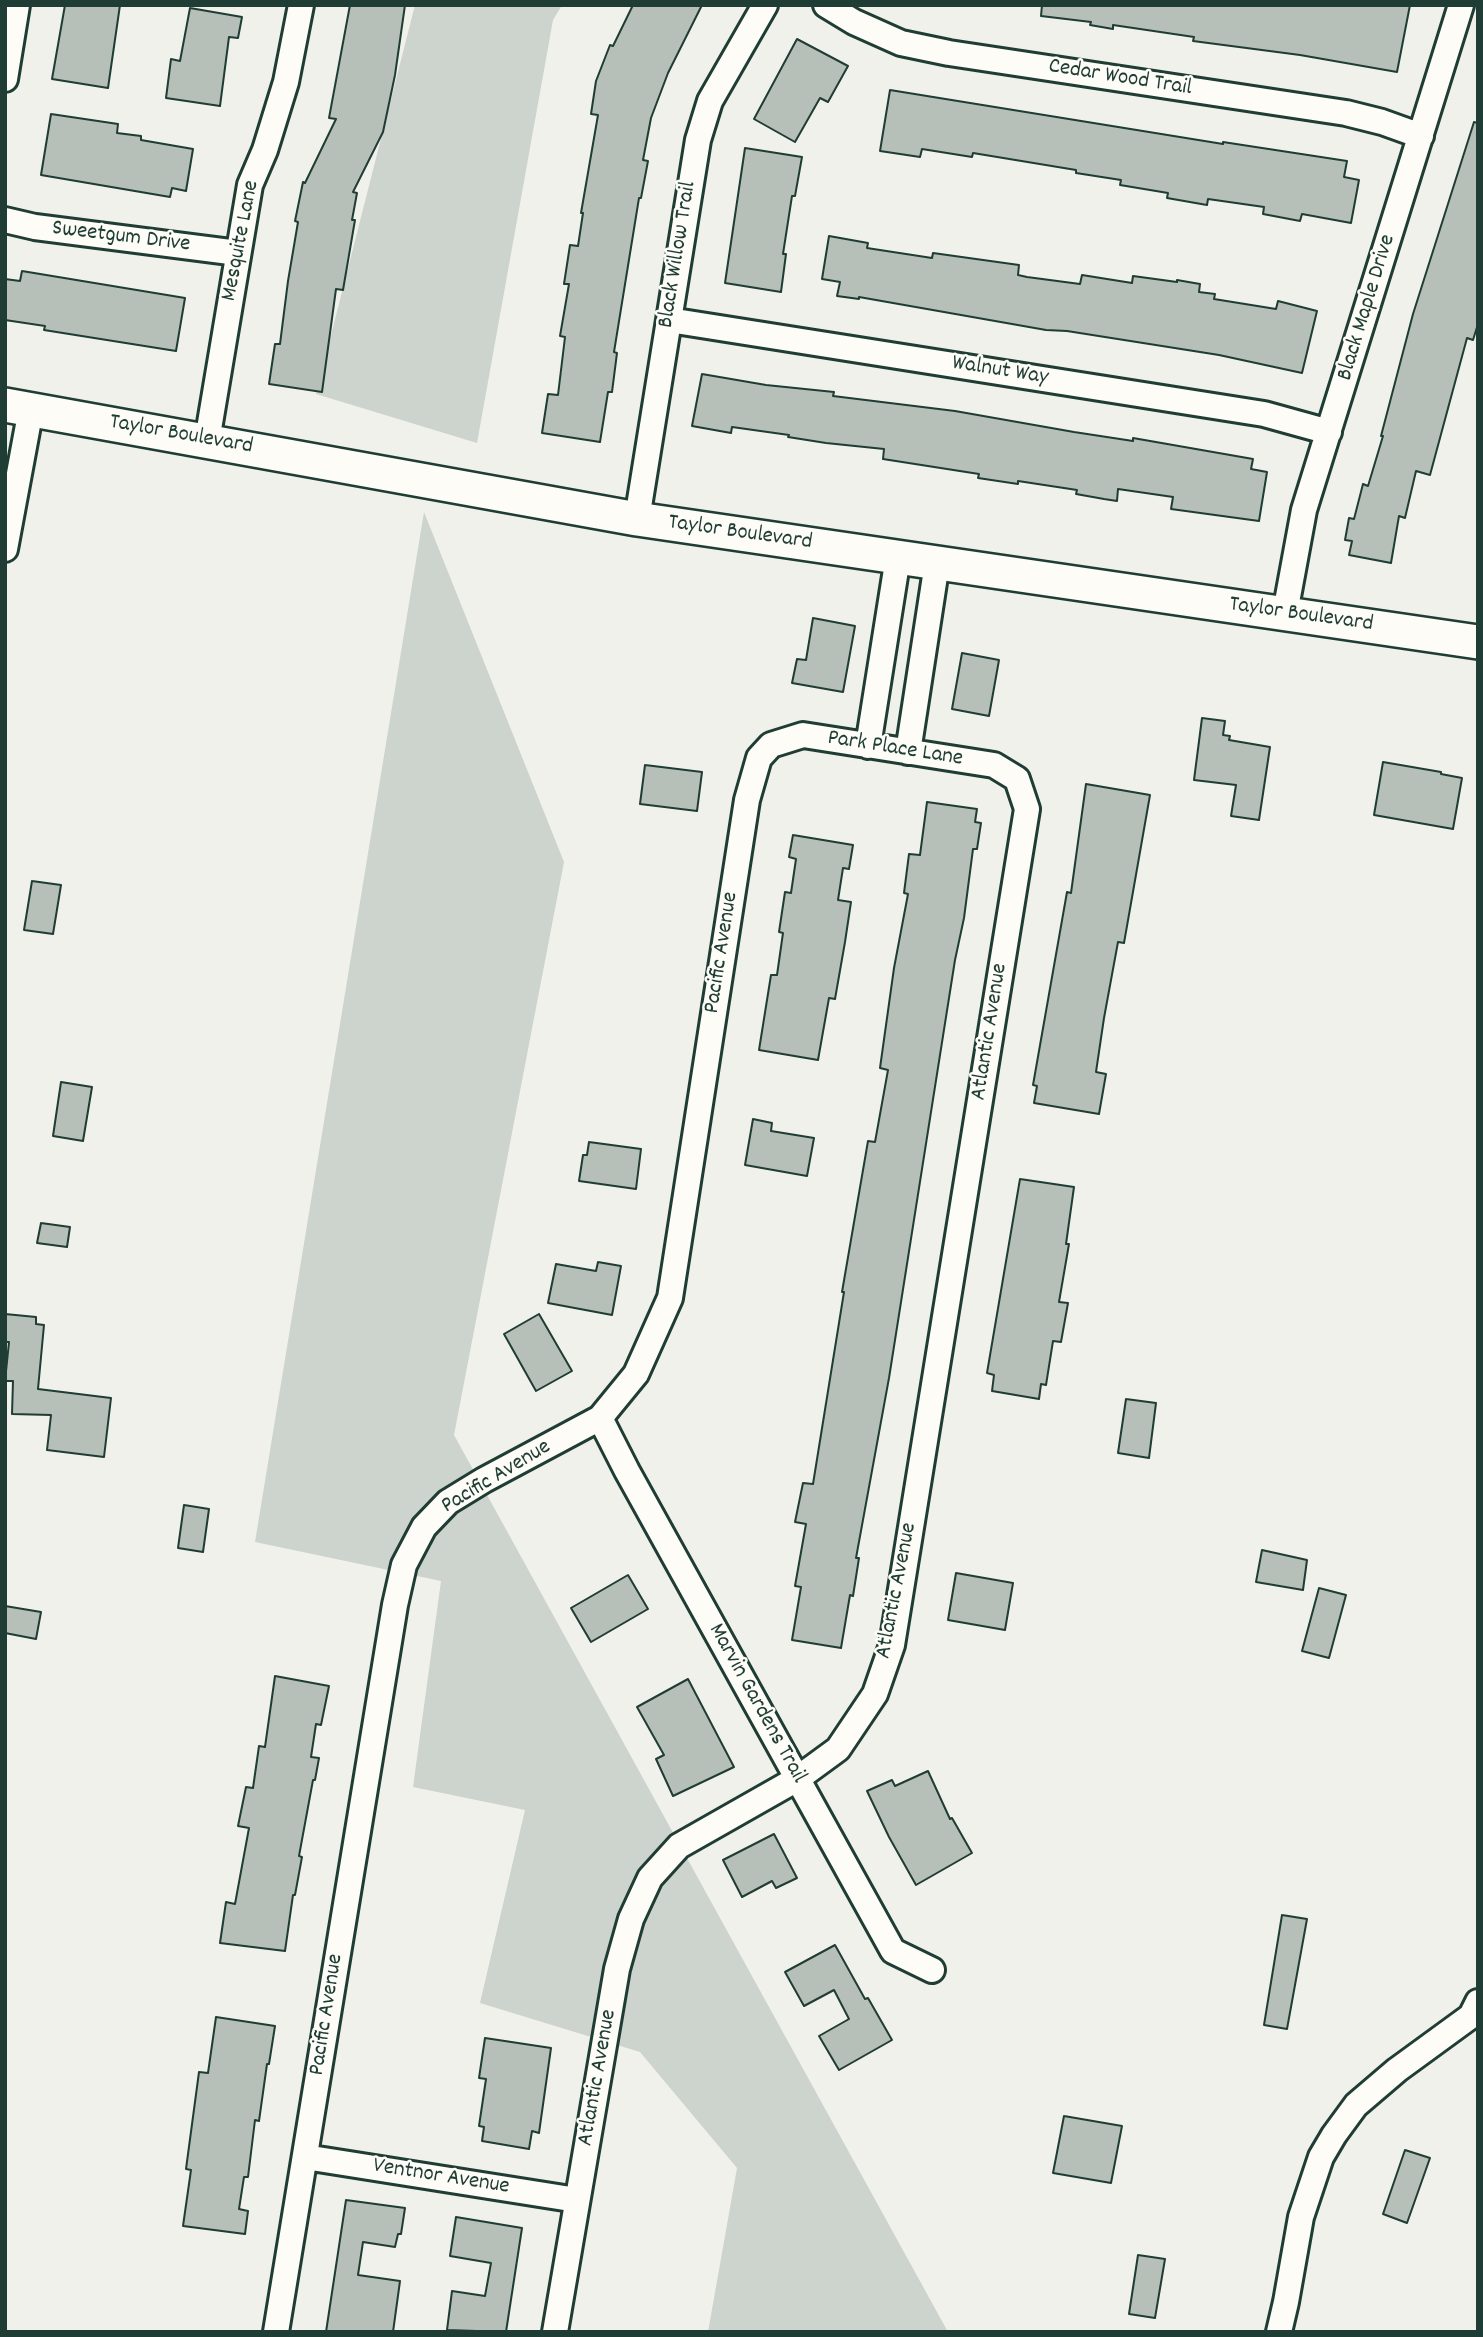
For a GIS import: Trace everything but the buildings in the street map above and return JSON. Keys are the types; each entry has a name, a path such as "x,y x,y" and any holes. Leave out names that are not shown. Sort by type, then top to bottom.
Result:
{"street":[{"path":"5,79 17,5"},
{"name":"Mesquite Lane","path":"207,441 250,185 265,150 286,82 301,5"},
{"name":"Black Willow Trail","path":"637,519 698,140 710,102 765,5"},
{"name":"Cedar Wood Trail","path":"826,5 854,22 901,43 949,53 1346,113 1421,135"},
{"name":"Black Maple Drive","path":"1285,613 1304,510 1461,5"},
{"name":"Sweetgum Drive","path":"5,220 35,227 238,253"},
{"name":"Walnut Way","path":"669,320 1264,414 1329,432"},
{"path":"5,549 18,407"},
{"name":"Taylor Boulevard","path":"18,407 637,519 1478,642"},
{"path":"868,746 898,557"},
{"path":"908,752 937,563"},
{"name":"Park Place Lane","path":"771,745 803,735 994,765 1017,779"},
{"name":"Pacific Avenue","path":"276,2332 395,1605 404,1566 424,1527 448,1503 484,1480 600,1418 636,1374 670,1297 747,800 759,758 771,745"},
{"name":"Atlantic Avenue","path":"555,2332 617,1969 631,1919 650,1878 679,1846 797,1779 838,1749 875,1693 892,1645 1027,810 1017,779"},
{"name":"Marvin Gardens Trail","path":"600,1418 893,1951 932,1970"},
{"path":"1279,2332 1301,2217 1321,2157 1334,2135 1356,2105 1397,2070 1471,2016 1478,2002"},
{"name":"Ventnor Avenue","path":"305,2157 577,2200"}],"shaded area":[{"path":"415,5 562,5 553,20 477,443 316,394"},
{"path":"424,512 564,862 454,1435 948,2332 708,2332 737,2168 640,2052 480,2003 525,1810 413,1787 441,1581 255,1542"}]}
